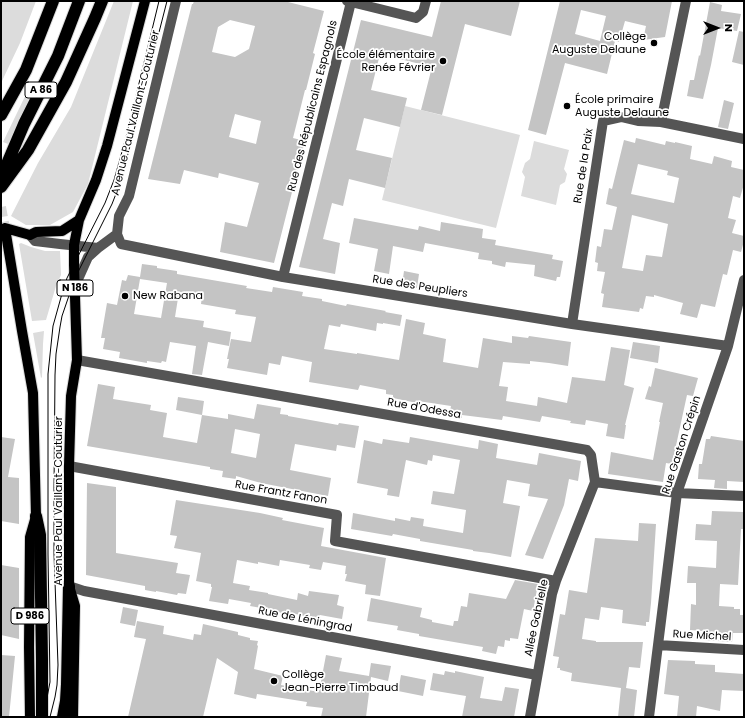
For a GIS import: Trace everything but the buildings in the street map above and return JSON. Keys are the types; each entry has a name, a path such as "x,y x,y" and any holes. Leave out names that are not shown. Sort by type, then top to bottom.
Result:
{"highway":[{"name":"A 86","path":"1,116 26,70 53,1"},
{"name":"A 86","path":"1,178 24,124 58,56 79,1"},
{"path":"1,187 28,150 66,82 102,1"},
{"path":"36,516 40,535 42,717"},
{"path":"63,717 67,684 69,586"}],"main road":[{"name":"Avenue Paul Vaillant-Couturier","path":"73,717 75,606 69,586 69,466 71,396 77,360 74,246 79,220 96,180 107,146 145,1"},
{"path":"30,235 36,232 62,231 79,220"},
{"name":"Avenue Paul Vaillant-Couturier","path":"30,235 5,228 33,393 36,516 30,537 30,717"}],"street":[{"name":"Avenue Paul Vaillant-Couturier","path":"74,286 88,257 117,234 119,216 129,196 176,1"},
{"name":"Rue des Républicains Espagnols","path":"283,277 349,2 416,18 423,12 426,1"},
{"path":"686,1 661,122 744,140"},
{"name":"Rue de la Paix","path":"572,324 603,121 621,117 638,121 661,122"},
{"name":"Rue des Peupliers","path":"117,234 121,244 283,277 572,324 728,346"},
{"path":"30,235 35,241 98,248"},
{"name":"Rue Gaston Crépin","path":"649,717 677,493 728,346 744,280"},
{"name":"Rue d'Odessa","path":"77,360 586,450 591,455 595,482"},
{"name":"Rue Frantz Fanon","path":"69,466 337,515 335,541 556,580"},
{"path":"595,482 677,493 744,496"},
{"name":"Allée Gabrielle","path":"530,717 552,594 556,580 595,482"},
{"name":"Rue de Léningrad","path":"69,586 84,591 537,675"},
{"name":"Rue Michel","path":"658,645 744,650"}],"shaded area":[{"path":"1,1 36,1 20,43 1,82"},
{"path":"114,1 133,1 88,184 73,212 50,225 26,225 11,216 38,163 71,107"},
{"path":"30,86 35,90 8,144 3,142"},
{"path":"405,106 520,135 496,228 382,200"},
{"path":"534,141 569,150 564,169 567,174 565,182 560,185 556,205 521,196 525,177 522,172 525,163 530,159"},
{"path":"21,243 45,251 60,251 61,275 56,286 46,320 32,321 19,244"},
{"path":"44,331 42,377 41,378 33,333"}],"tunnel":[{"path":"1,207 5,228"}],"tram line":[{"path":"42,717 50,682 48,374 53,326 67,278 105,203 114,180 159,1"},
{"path":"50,717 57,685 58,665 54,554 54,488 55,375 60,327 62,316 75,278 112,204 121,181 167,1"}],"place":[{"name":"Collège Auguste Delaune","path":"654,43"},
{"name":"École élémentaire Renée Février","path":"443,61"},
{"name":"École primaire Auguste Delaune","path":"567,106"},
{"name":"New Rabana","path":"125,296"},
{"name":"Collège Jean-Pierre Timbaud","path":"274,681"}]}
